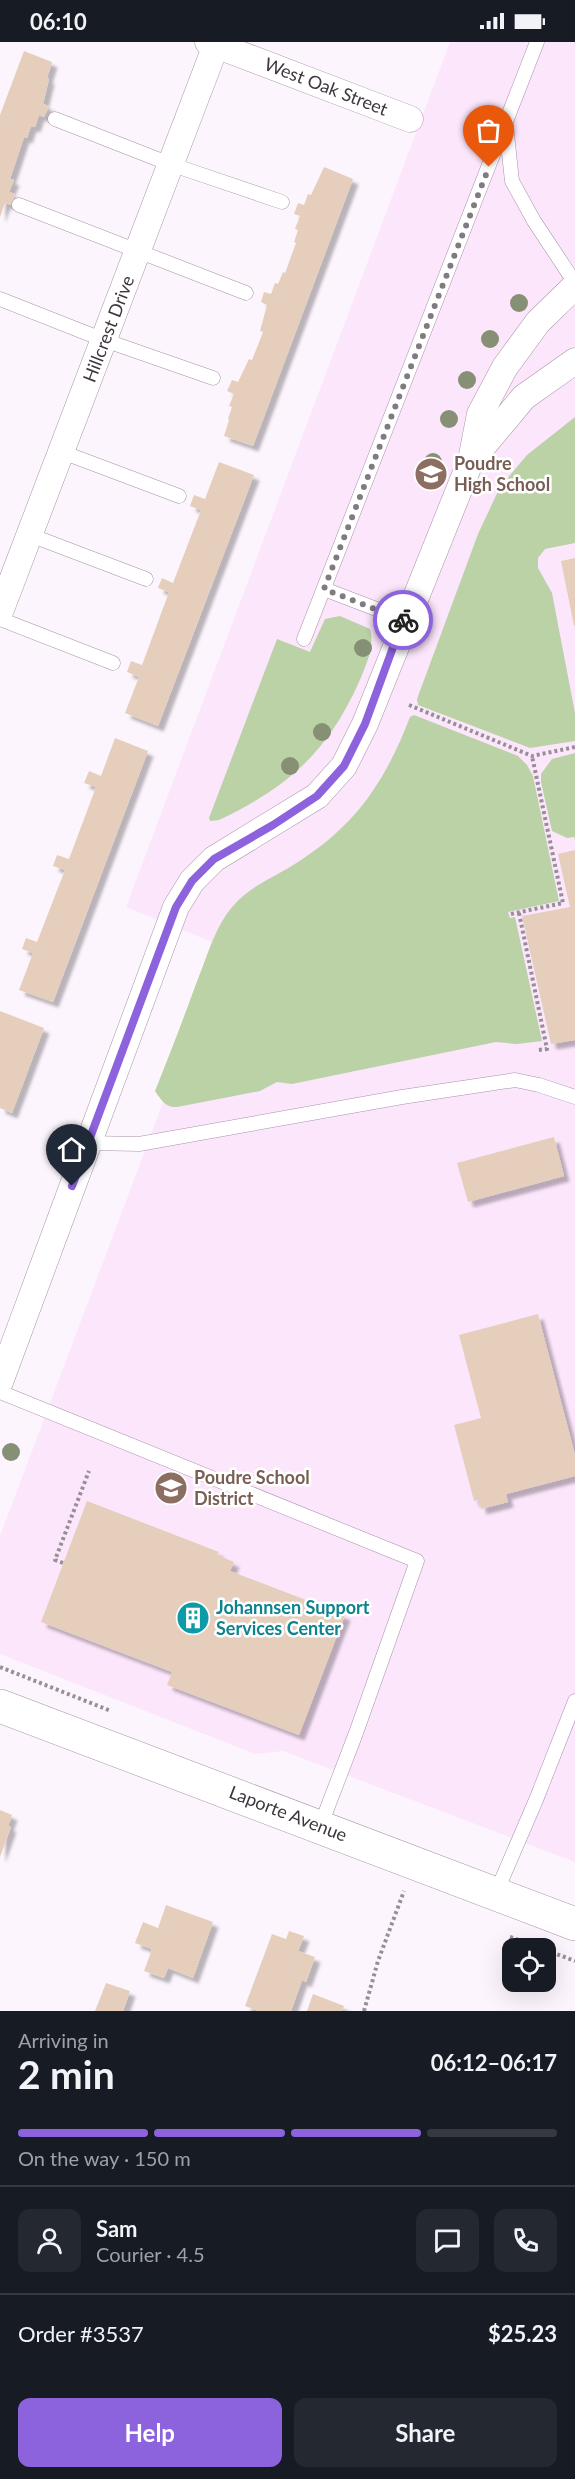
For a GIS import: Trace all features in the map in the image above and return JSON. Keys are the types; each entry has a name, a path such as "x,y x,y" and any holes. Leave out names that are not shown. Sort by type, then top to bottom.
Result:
{"street":[{"name":"West Oak Street","path":"212,43 410,119"},
{"name":"Hillcrest Drive","path":"0,612 139,251 212,43"},
{"path":"0,1382 176,907 192,881 214,859 317,796 344,766 365,724 471,460 480,414 505,367 538,322 575,285"},
{"path":"471,460 524,397 575,361"},
{"name":"Laporte Avenue","path":"0,1706 575,1924"}],"lane":[{"path":"304,639 537,42"},
{"path":"55,119 170,164 282,202"},
{"path":"506,123 512,180 534,221 575,285"},
{"path":"19,205 246,293"},
{"path":"0,299 104,340 213,378"},
{"path":"62,452 179,496"},
{"path":"30,535 147,579"},
{"path":"324,589 405,620"},
{"path":"0,619 113,663"},
{"path":"88,1143 139,1144 392,1099 515,1080 575,1097"},
{"path":"0,1392 417,1561 320,1827"},
{"path":"496,1893 575,1701"}],"path":[{"path":"409,705 532,756 575,747"},
{"path":"511,914 563,903 532,756"},
{"path":"519,913 547,1049 538,1050"},
{"path":"63,1563 55,1560 89,1471"},
{"path":"364,2011 378,1961 415,1862"},
{"path":"556,1954 575,1961"}],"shaded area":[{"name":"Poudre High School","path":"450,42 575,42 575,1862 283,1751 255,1754 0,1654 0,1536 164,1100 157,1092 212,942 126,907"}],"green space":[{"path":"575,417 575,543 545,549 538,558 538,568 552,593 575,713 575,741 530,748 418,705 417,699 478,534 500,487 527,455"},
{"path":"340,616 370,629 371,636 369,656 347,707 319,748 285,781 244,808 219,820 210,821 209,818 277,639 310,652 325,619"},
{"path":"414,715 518,756 533,776 559,901 508,912 510,918 515,917 542,1041 517,1044 496,1042 292,1084 277,1082 260,1091 177,1107 167,1105 155,1091 212,944 226,915 248,892 292,866 339,831 368,798 380,780 410,717"},
{"path":"575,753 575,841 574,837 567,838 552,831 541,774 552,759"}],"building":[{"path":"24,51 52,62 43,104 49,106 44,117 39,115 35,127 31,126 27,138 24,137 10,179 14,180 9,192 15,194 11,205 5,203 0,217 0,115"},
{"path":"324,167 353,179 253,446 224,436 232,407 229,406 234,394 227,391 232,380 238,382 249,359 252,360 263,332 260,331 267,305 261,302 264,292 271,294 275,283 278,284 283,272 285,273 296,243 294,242 298,230 295,229 300,216 294,214 298,203 304,205"},
{"path":"219,462 254,475 158,726 125,713 139,677 127,672 131,661 142,665 169,592 158,588 162,578 173,583 201,510 190,506 194,495 205,499"},
{"path":"575,558 575,626 574,626 561,561"},
{"path":"115,738 148,751 53,1002 19,990 33,953 22,949 26,938 37,942 65,870 53,866 57,855 69,859 96,787 84,783 89,771 101,776"},
{"path":"575,850 575,1040 551,1044 522,916 570,907 558,854"},
{"path":"0,1011 44,1028 12,1113 0,1108"},
{"path":"554,1137 564,1176 468,1202 457,1163"},
{"path":"538,1314 575,1455 575,1476 506,1494 508,1502 481,1509 479,1500 474,1501 454,1425 481,1418 459,1335"},
{"name":"Johannsen Support Services Center","path":"87,1501 219,1552 217,1555 234,1562 230,1571 345,1615 299,1735 167,1685 172,1672 41,1622"},
{"path":"0,1810 12,1815 8,1826 11,1827 0,1857"},
{"path":"166,1905 213,1922 193,1978 168,1968 164,1978 144,1971 152,1949 135,1943 143,1922 158,1928"},
{"path":"289,1931 304,1936 298,1951 315,1957 306,1982 302,1980 291,2011 259,2011 245,2006 272,1934 286,1939"},
{"path":"106,1983 130,1991 123,2011 95,2011"},
{"path":"313,1994 344,2006 342,2011 307,2011"}],"way so far":[{"path":"403,620 324,589 489,167"}],"place":[{"name":"Poudre High School","path":"431,474"},
{"name":"Poudre School District","path":"171,1488"},
{"name":"Johannsen Support Services Center","path":"193,1618"}],"route":[{"path":"72,1186 176,907 192,881 214,859 317,796 344,766 365,724 405,620 403,620"}]}
